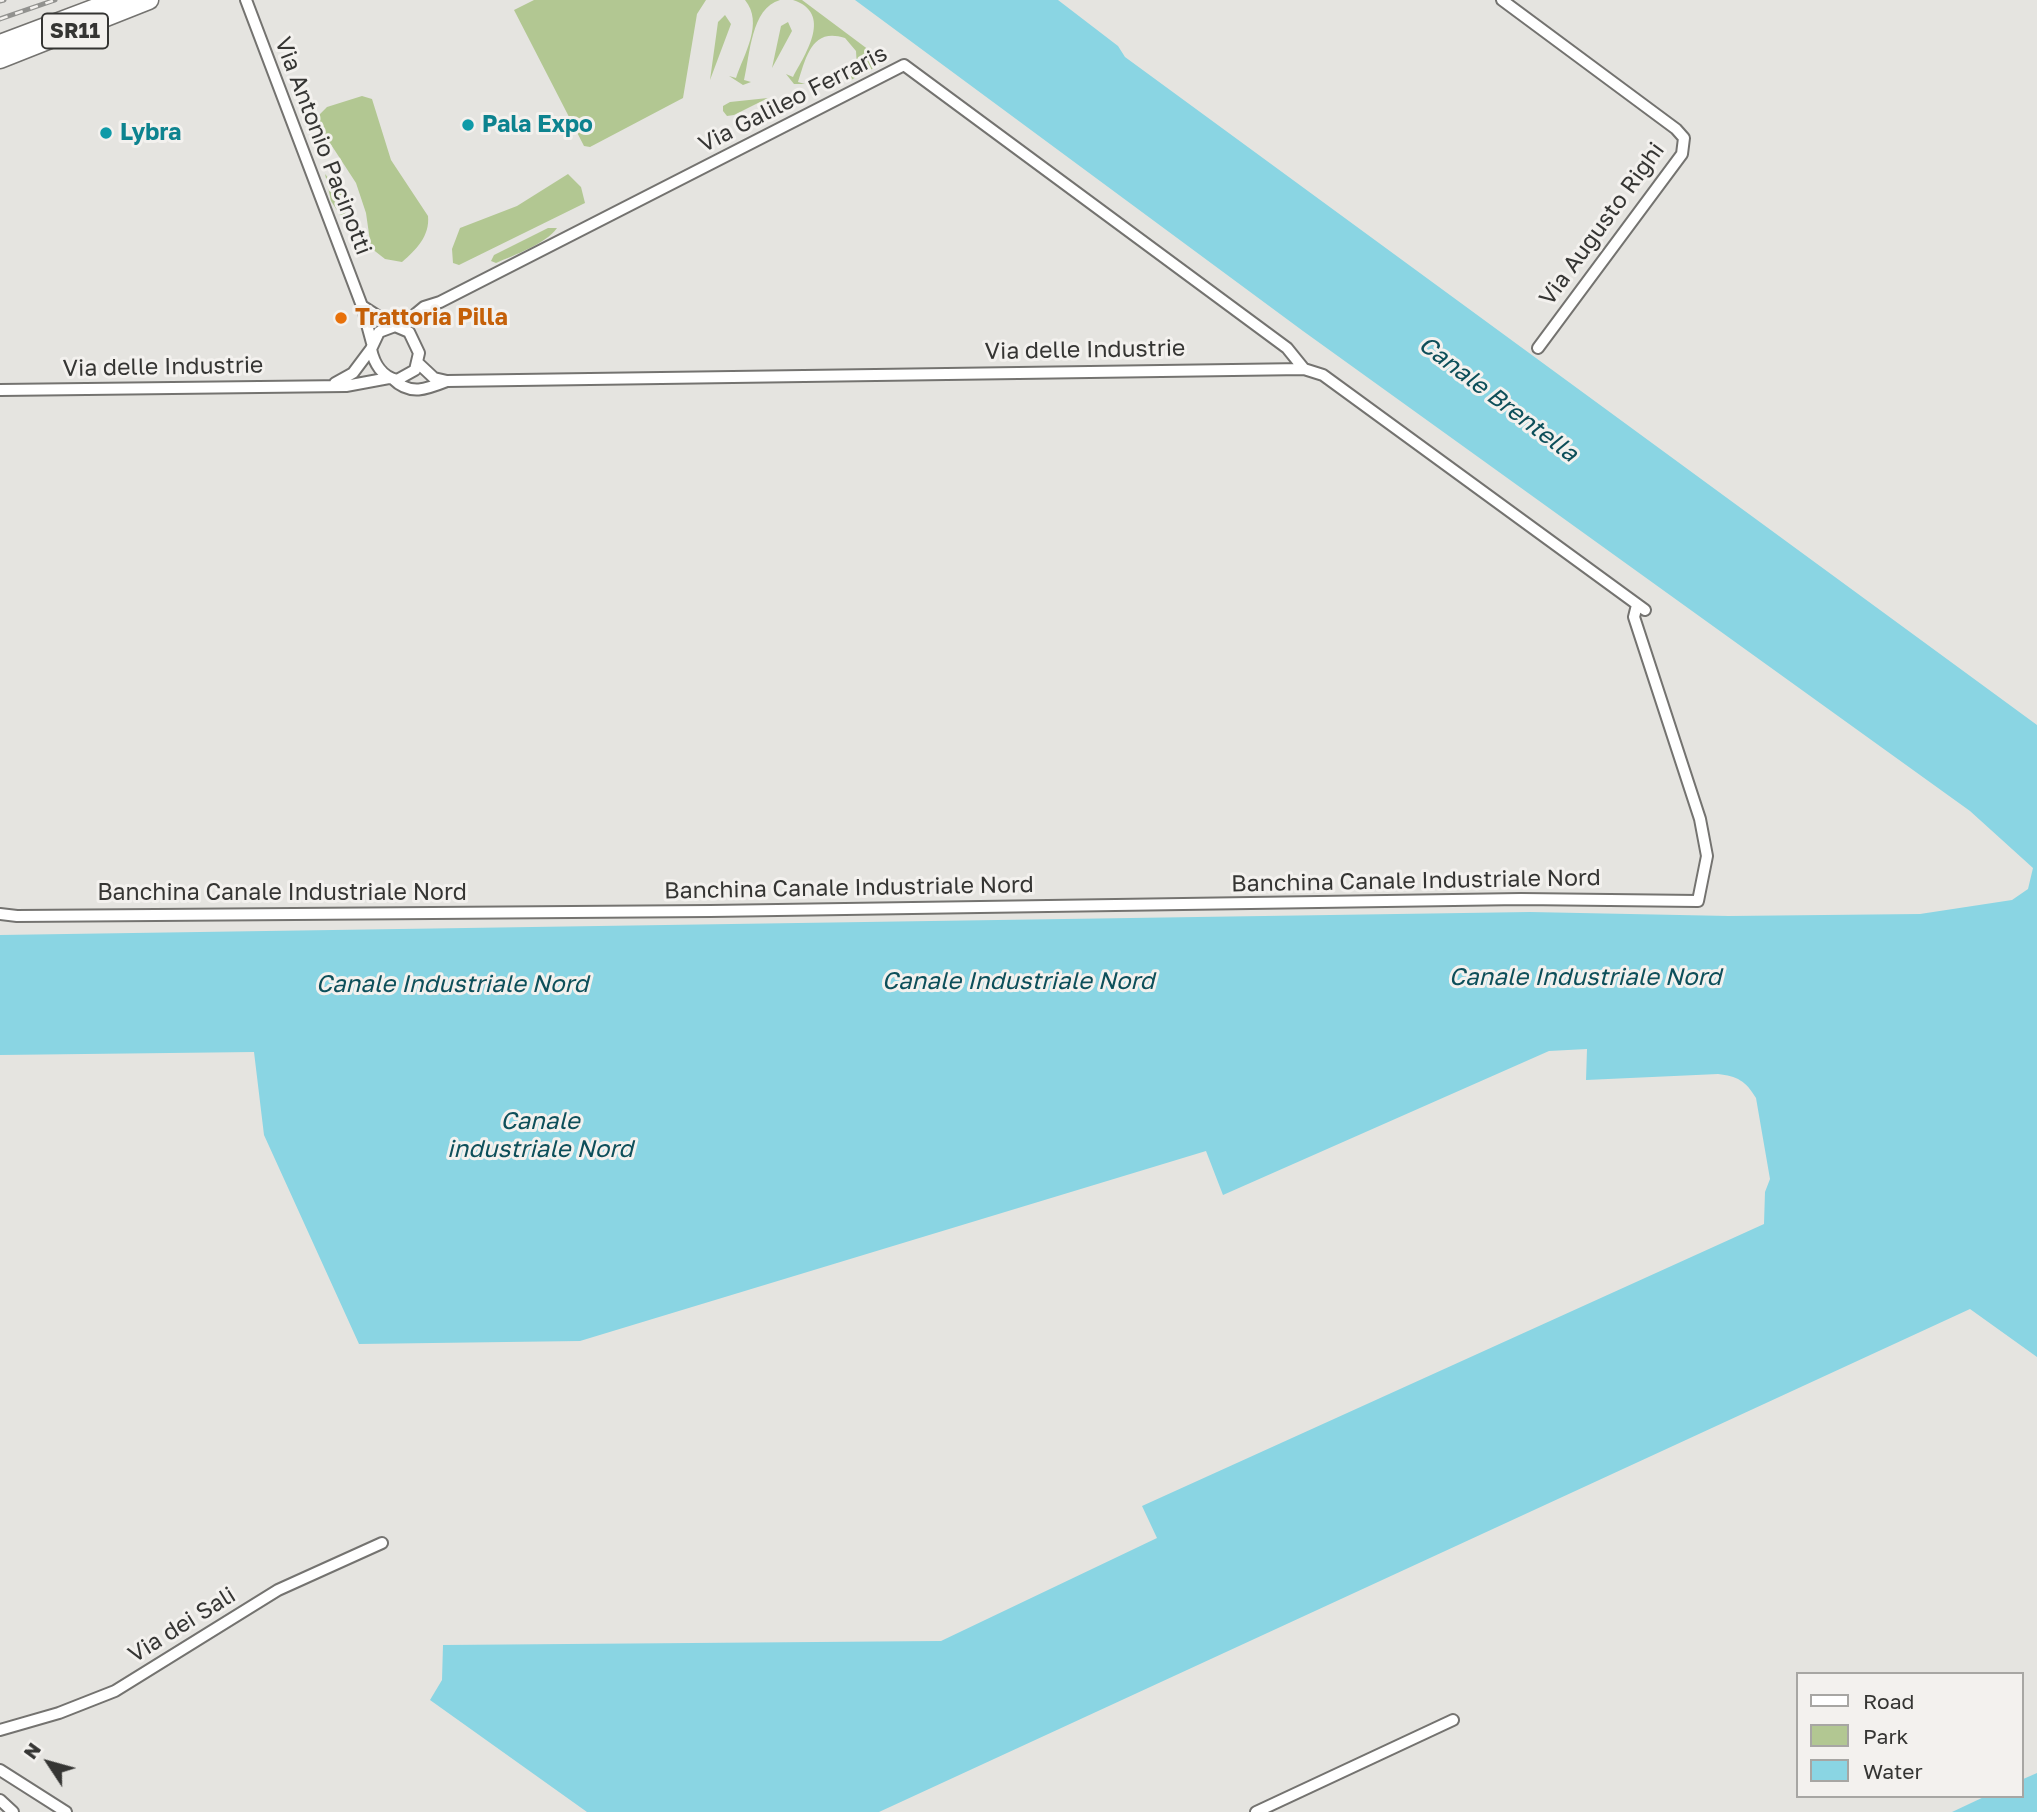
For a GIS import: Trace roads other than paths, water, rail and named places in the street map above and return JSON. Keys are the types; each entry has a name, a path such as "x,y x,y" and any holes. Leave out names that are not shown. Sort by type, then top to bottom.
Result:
{"highway":[{"name":"SR11","path":"0,44 117,0"},
{"name":"SR11","path":"0,60 149,0"}],"street":[{"name":"Via Antonio Pacinotti","path":"246,0 362,306 372,346"},
{"name":"Via Augusto Righi","path":"1502,0 1676,129 1684,138 1682,154 1538,348"},
{"name":"Via Galileo Ferraris","path":"414,338 414,328 419,317 440,302 904,65 1287,348 1304,369"},
{"name":"Via Galileo Ferraris","path":"396,327 424,307 440,302"},
{"path":"362,306 414,338 419,354 418,363 410,375 391,378 380,369 372,346"},
{"path":"326,386 347,378 372,346 379,332 396,327"},
{"path":"418,363 434,378 447,381"},
{"name":"Via delle Industrie","path":"0,390 355,386 391,378 405,390 414,390 447,381 1304,369 1323,375 1641,608 1634,617 1700,819 1707,856 1698,901"},
{"name":"Banchina Canale Industriale Nord","path":"0,914 696,911 1521,899 1698,901"},
{"name":"Via dei Sali","path":"0,1730 59,1713 115,1691 278,1590 382,1543"},
{"path":"1256,1812 1453,1720"},
{"path":"0,1770 66,1812"},
{"path":"0,1800 13,1812"}],"water":[{"path":"855,0 1058,0 1118,46 1125,57 2037,725 2037,1357 1970,1309 879,1812 587,1812 430,1700 442,1680 443,1645 941,1641 1157,1538 1142,1506 1764,1224 1765,1192 1770,1179 1756,1098 1740,1080 1718,1074 1586,1080 1587,1049 1549,1051 1223,1195 1206,1151 580,1341 359,1344 264,1135 254,1052 0,1055 0,935 1530,912 1729,916 1920,914 2012,900 2028,889 2033,868 1970,811 1303,331"},
{"path":"2037,1773 2037,1812 1952,1812 1982,1798 2023,1798 2023,1779"}],"railway":[{"path":"0,1 4,0"},
{"path":"0,19 55,0"}],"place":[{"name":"Pala Expo","path":"468,125"},
{"name":"Lybra","path":"106,133"},
{"name":"Trattoria Pilla","path":"341,318"}],"water label":[{"name":"Canale Brentella","path":"1498,399"},
{"name":"Canale Industriale Nord","path":"1585,977"},
{"name":"Canale Industriale Nord","path":"1018,981"},
{"name":"Canale Industriale Nord","path":"452,984"},
{"name":"Canale industriale Nord","path":"540,1135"}]}
